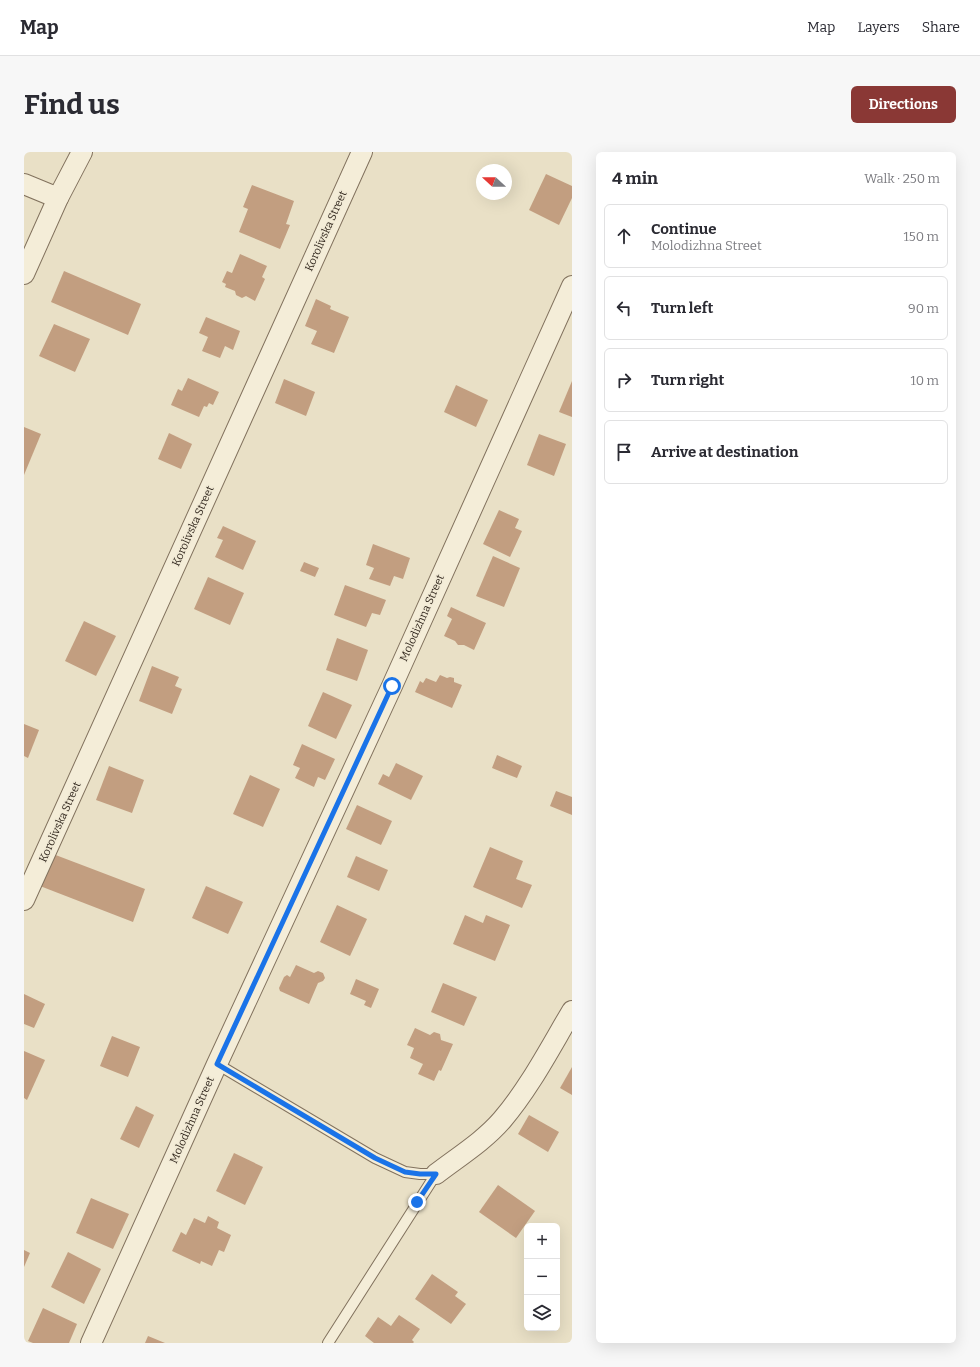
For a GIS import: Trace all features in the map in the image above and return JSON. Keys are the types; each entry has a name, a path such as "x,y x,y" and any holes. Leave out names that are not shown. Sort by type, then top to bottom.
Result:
{"street":[{"path":"24,274 58,198 82,152"},
{"name":"Korolivska Street","path":"24,900 362,152"},
{"path":"24,184 58,198"},
{"name":"Molodizhna Street","path":"92,1343 217,1064 392,686 572,286"},
{"path":"436,1174 474,1146 502,1120 532,1079 572,1011"}],"lane":[{"path":"217,1064 375,1158 405,1172 436,1174"},
{"path":"328,1343 436,1174"}],"building":[{"path":"546,174 572,186 572,198 559,225 529,210"},
{"path":"252,185 294,201 286,224 290,225 280,249 239,232 248,209 243,207"},
{"path":"240,254 267,266 262,277 265,279 255,301 246,296 242,298 236,295 235,291 225,287 226,284 222,282 227,271 232,273"},
{"path":"64,271 141,304 128,335 51,302"},
{"path":"316,299 331,306 330,309 349,317 334,353 311,344 317,331 305,326"},
{"path":"206,317 240,331 233,350 225,346 220,358 202,351 208,337 199,333"},
{"path":"54,324 90,339 75,372 39,356"},
{"path":"188,378 219,392 213,405 209,403 207,407 204,406 199,417 171,405 178,389 182,391"},
{"path":"284,379 315,392 306,416 275,403"},
{"path":"572,381 572,417 559,412"},
{"path":"456,385 488,400 476,427 444,412"},
{"path":"24,427 41,434 24,475"},
{"path":"169,433 192,444 181,469 158,459"},
{"path":"539,434 566,444 554,476 527,465"},
{"path":"499,510 519,519 515,528 522,531 510,557 483,544"},
{"path":"223,526 256,541 243,570 215,557 223,540 217,538"},
{"path":"373,544 410,558 403,579 394,576 390,586 369,579 374,568 366,565"},
{"path":"493,556 520,568 504,607 476,596"},
{"path":"304,562 319,568 315,577 300,571"},
{"path":"208,577 244,593 230,625 194,609"},
{"path":"345,585 386,600 380,615 372,613 366,627 334,615"},
{"path":"451,607 486,623 474,650 464,645 458,645 455,641 444,636 452,619 447,616"},
{"path":"84,621 116,636 96,676 65,661"},
{"path":"337,638 368,650 357,681 326,670"},
{"path":"152,666 179,677 175,686 182,689 172,714 139,701"},
{"path":"440,675 447,678 454,678 454,682 462,685 452,708 415,692 420,681 423,683 426,678 436,682"},
{"path":"323,692 352,705 336,739 308,726"},
{"path":"24,724 39,730 28,758 24,756"},
{"path":"302,744 335,759 325,780 318,777 314,787 295,778 300,768 293,765"},
{"path":"497,755 522,766 517,778 492,768"},
{"path":"396,763 423,776 411,800 378,784 383,774 389,777"},
{"path":"109,766 144,780 132,813 96,800"},
{"path":"250,775 280,789 263,827 233,814"},
{"path":"556,791 572,797 572,815 550,806"},
{"path":"357,805 392,821 381,845 346,829"},
{"path":"490,847 523,861 516,879 532,885 522,908 473,887"},
{"path":"53,854 145,889 133,922 40,886"},
{"path":"356,856 388,870 379,891 347,877"},
{"path":"206,886 243,902 228,934 192,918"},
{"path":"337,905 367,919 350,956 320,942"},
{"path":"465,915 483,923 486,915 510,925 495,961 453,944"},
{"path":"296,965 314,973 318,971 323,973 325,978 323,981 318,983 309,1004 280,991 279,988 284,977 287,975 290,977"},
{"path":"356,979 379,989 371,1008 364,1005 366,1001 350,994"},
{"path":"443,983 477,997 464,1026 431,1012"},
{"path":"24,994 45,1004 34,1028 24,1024"},
{"path":"415,1028 430,1035 434,1032 440,1034 441,1040 453,1044 441,1071 439,1070 434,1081 418,1074 423,1064 410,1058 414,1048 407,1045"},
{"path":"112,1036 140,1047 128,1077 100,1066"},
{"path":"24,1051 45,1060 27,1100 24,1098"},
{"path":"572,1067 572,1095 560,1088"},
{"path":"136,1106 154,1115 139,1148 120,1139"},
{"path":"529,1115 559,1132 548,1152 518,1134"},
{"path":"234,1153 263,1167 245,1205 216,1191"},
{"path":"498,1185 535,1211 527,1223 524,1223 524,1227 516,1238 479,1212"},
{"path":"91,1198 129,1214 113,1249 76,1233"},
{"path":"208,1216 219,1222 217,1228 231,1235 224,1252 219,1250 212,1266 201,1261 200,1264 172,1251 181,1232 186,1235 194,1218 205,1223"},
{"path":"24,1250 30,1253 24,1267"},
{"path":"68,1252 101,1269 84,1304 51,1287"},
{"path":"432,1274 458,1292 455,1296 466,1304 451,1324 415,1299"},
{"path":"43,1308 77,1324 69,1343 33,1343 28,1341"},
{"path":"399,1315 420,1329 412,1340 414,1342 413,1343 374,1343 365,1336 378,1317 391,1326"},
{"path":"148,1336 165,1343 145,1343"}],"route":[{"path":"392,686 217,1064 375,1158 405,1172 436,1174 417,1202"}]}
